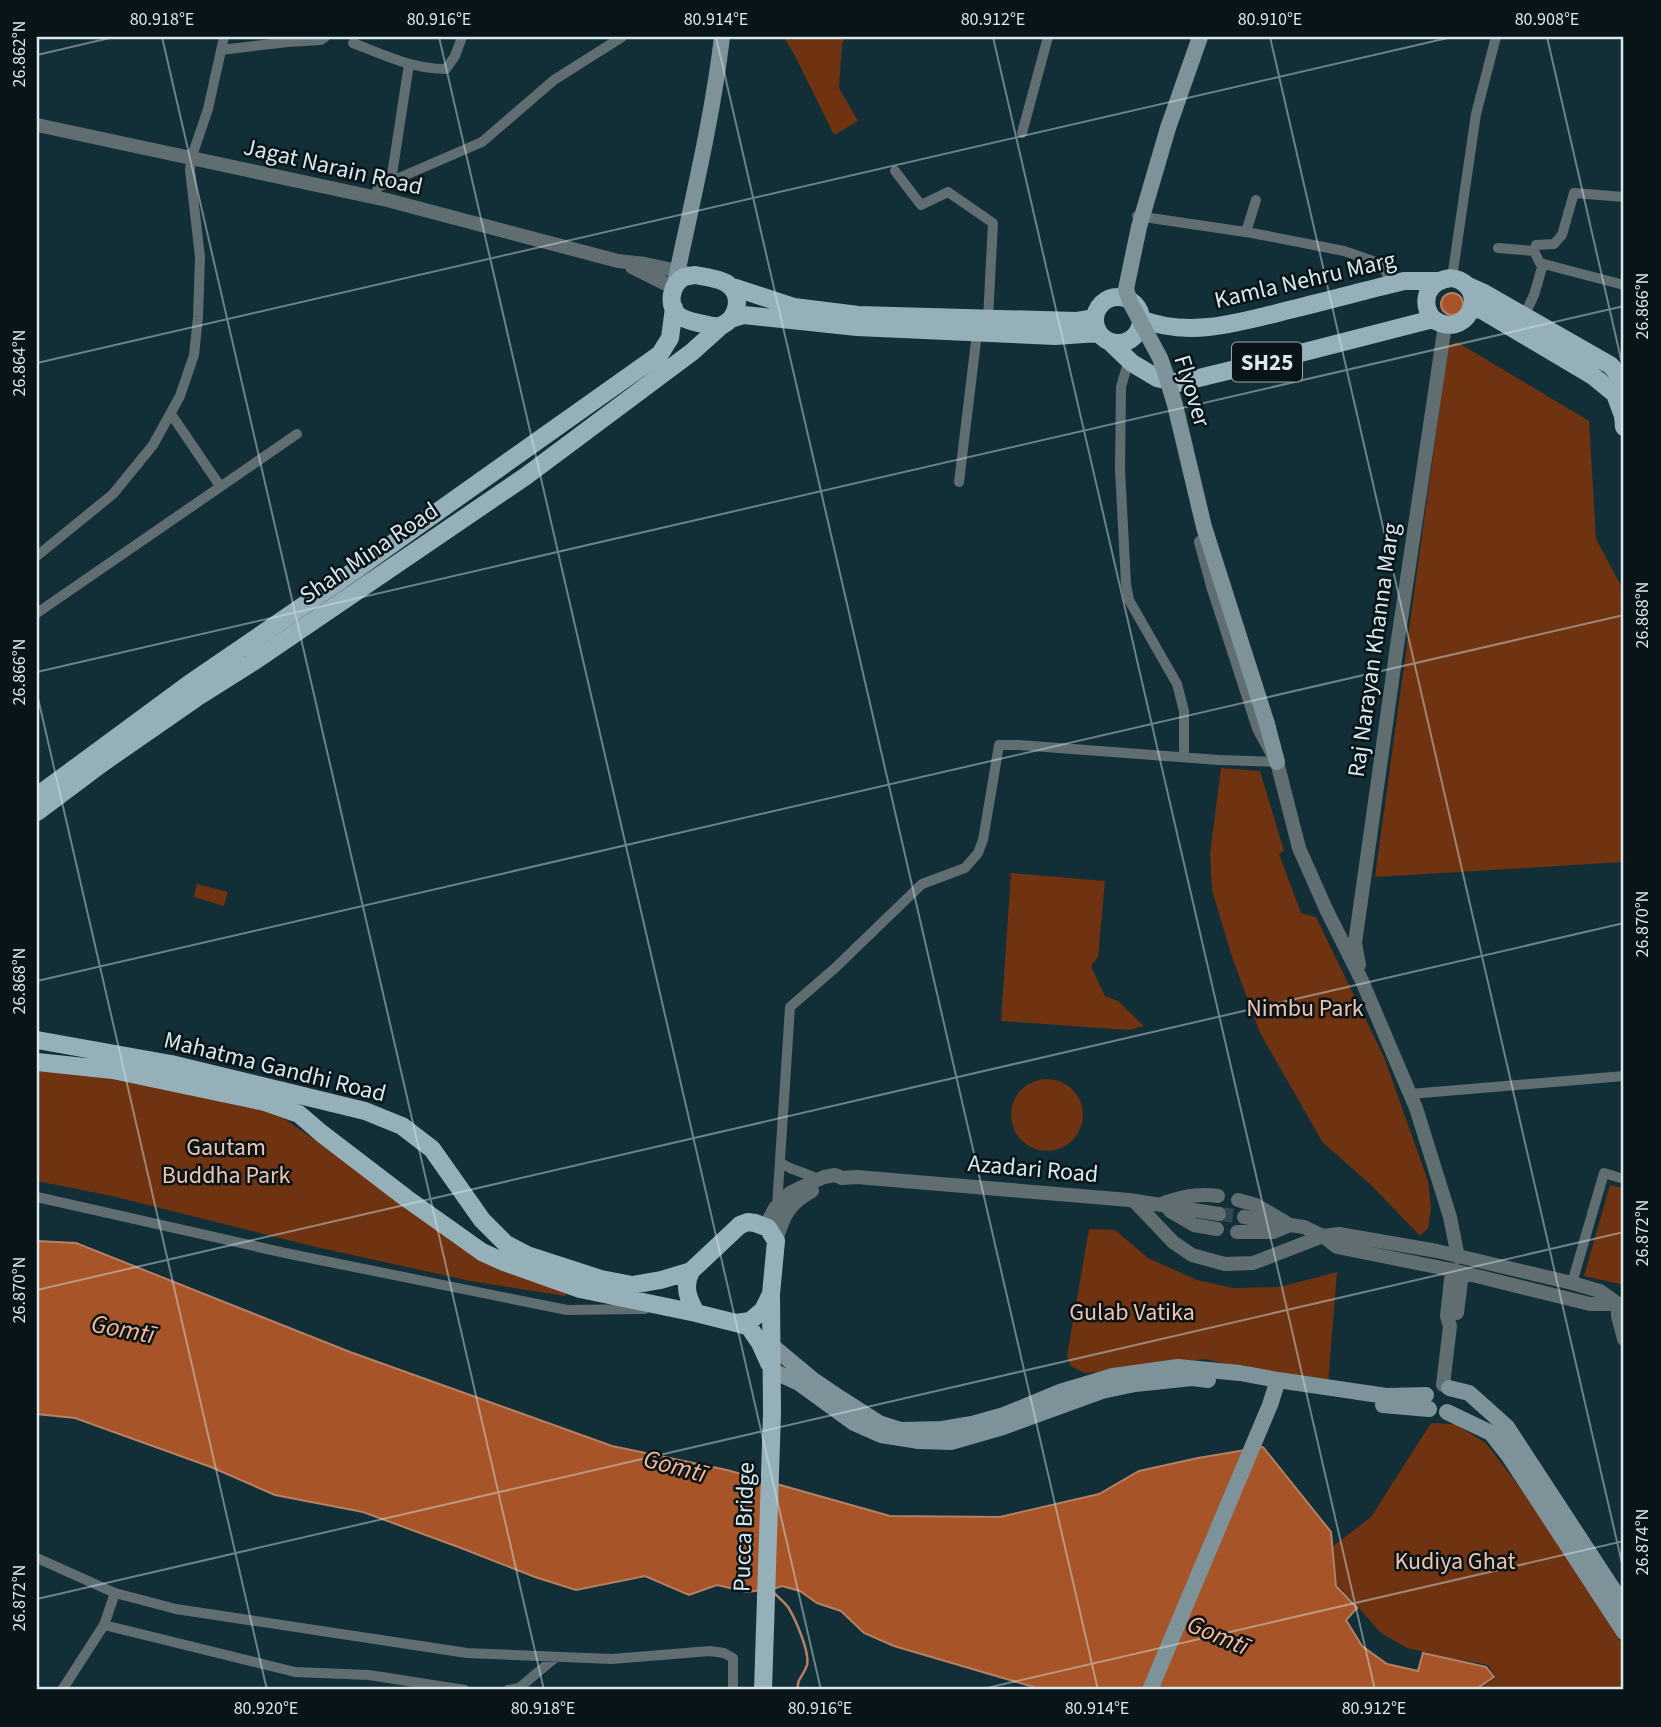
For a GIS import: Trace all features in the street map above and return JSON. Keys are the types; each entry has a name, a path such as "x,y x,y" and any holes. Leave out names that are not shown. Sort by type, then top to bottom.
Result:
{"main road":[{"path":"722,37 695,192 696,210 689,261 671,299 679,315 714,327 744,315 857,327 900,323 983,326 1055,336 1101,331 1118,343 1126,342 1135,336 1140,328 1131,306 1125,269 1141,216 1206,37"},
{"path":"1141,216 1157,141 1197,37"},
{"name":"Flyover","path":"1197,37 1139,227 1126,289 1166,375 1204,527 1268,724 1277,762"},
{"path":"682,278 723,281 730,286 794,307 900,323"},
{"name":"Kamla Nehru Marg","path":"1131,306 1154,325 1217,327 1405,281 1452,281"},
{"path":"1439,322 1428,312 1426,298 1433,285 1452,281 1471,292 1472,310 1480,309 1593,376 1615,394 1624,427"},
{"name":"SH25","path":"1452,281 1484,293 1610,365 1624,380"},
{"path":"727,322 736,311 738,303 730,286"},
{"path":"1131,306 1107,299 1101,303 1096,311 1101,331 1129,359 1157,378 1178,383"},
{"name":"Shah Mina Road","path":"37,812 196,698 242,659 359,578 428,519 660,354 670,338 674,308"},
{"name":"SH25","path":"1178,383 1439,322 1458,324 1467,318 1472,310"},
{"name":"Shah Mina Road","path":"359,578 440,534 526,476 692,352 727,322"},
{"path":"567,419 580,436"},
{"path":"428,519 440,534"},
{"name":"Shah Mina Road","path":"37,796 189,684 242,659"},
{"name":"Mahatma Gandhi Road","path":"37,1040 171,1064 365,1111 401,1126 432,1149 482,1220 506,1244 527,1255 601,1279 632,1285 691,1271"},
{"name":"Mahatma Gandhi Road","path":"37,1062 113,1070 170,1081 265,1102 299,1114 385,1182 482,1252 580,1289 696,1313"},
{"path":"299,1114 303,1096"},
{"path":"467,1242 482,1220"},
{"path":"736,1322 750,1321 756,1317 764,1310 771,1294 771,1234 748,1222 740,1225 691,1271 687,1278 687,1295 696,1313 749,1327 760,1343 771,1368 799,1383 854,1423 881,1435 919,1441 951,1442 1003,1427 1113,1376 1178,1367 1240,1373 1275,1392 1386,1396 1427,1402 1437,1414 1447,1412 1491,1433 1509,1456 1624,1632"},
{"name":"Pucca Bridge","path":"763,1690 772,1413 771,1294"},
{"path":"771,1345 840,1398 879,1423 901,1430 942,1429 972,1424 1057,1400"},
{"path":"1427,1402 1432,1387 1436,1385 1469,1393 1507,1427 1624,1606"},
{"path":"1446,1387 1452,1392 1454,1401 1447,1412"},
{"path":"1150,1690 1275,1392"}],"street":[{"path":"37,556 113,494 153,445 180,396 194,355 198,317 200,257 191,159 208,109 224,37"},
{"path":"221,50 321,40 325,37"},
{"path":"353,43 426,69 446,69 455,56 462,37"},
{"path":"375,198 378,187 482,142 554,80 622,37"},
{"path":"1022,133 1048,37"},
{"path":"1452,281 1476,114 1496,37"},
{"path":"391,181 409,64"},
{"name":"Jagat Narain Road","path":"37,125 375,198 682,278"},
{"path":"895,171 921,205 948,192 993,223 983,326 959,482"},
{"path":"1624,197 1574,192 1562,235 1554,244 1536,245 1534,251 1540,263 1624,285"},
{"path":"1246,232 1256,200"},
{"path":"1141,216 1344,251 1382,264 1392,284"},
{"path":"1498,248 1534,251"},
{"path":"1524,316 1534,295 1543,264"},
{"name":"Raj Narayan Khanna Marg","path":"1362,981 1355,943 1439,322"},
{"path":"1129,359 1121,387 1120,469 1126,584 1129,600 1177,684 1184,711 1184,757"},
{"path":"1178,383 1195,519 1213,586 1259,728 1277,762 1299,848 1362,981 1416,1108 1450,1217 1458,1266 1447,1315 1450,1326 1446,1387"},
{"path":"170,414 220,486"},
{"path":"37,613 297,434"},
{"path":"777,1206 790,1007 835,968 922,884 965,868 978,853 986,827 999,745 1277,762"},
{"path":"1410,1094 1624,1076"},
{"path":"781,1163 819,1179"},
{"path":"1572,1283 1604,1172 1624,1178"},
{"name":"Azadari Road","path":"819,1179 835,1175 842,1178 857,1177 1160,1205 1185,1196 1218,1196"},
{"path":"771,1234 796,1201 842,1178"},
{"path":"771,1234 770,1215 777,1206 790,1193 819,1179"},
{"path":"37,1197 285,1253 567,1310 669,1308"},
{"path":"1238,1200 1256,1205 1290,1225"},
{"path":"1134,1201 1173,1242 1192,1255 1225,1264 1253,1263 1323,1236 1339,1234 1437,1251 1458,1266 1590,1304 1621,1304"},
{"path":"1160,1205 1194,1225 1218,1222"},
{"path":"1244,1217 1304,1227 1323,1236 1337,1247 1572,1283 1600,1291 1621,1304"},
{"path":"1437,1251 1450,1217"},
{"path":"1237,1232 1273,1232 1290,1225"},
{"path":"1621,1304 1618,1316 1624,1339"},
{"path":"37,1558 115,1593 176,1609 358,1638 467,1653 556,1657 612,1659 710,1651 724,1653 733,1658 733,1690"},
{"path":"62,1690 104,1625 115,1593"},
{"path":"104,1625 295,1672 369,1675 466,1690"},
{"path":"508,1690 519,1688 556,1657"}],"green space":[{"path":"784,37 845,37 842,44 839,88 858,121 834,135"},
{"path":"1457,342 1589,421 1596,539 1624,591 1624,862 1375,877 1448,346"},
{"name":"Nimbu Park","path":"1221,768 1260,771 1284,851 1279,854 1301,913 1316,917 1384,1057 1428,1181 1431,1207 1428,1228 1420,1236 1369,1183 1323,1143 1260,1033 1232,957 1212,890 1210,855"},
{"path":"1011,873 1105,881 1098,957 1091,966 1105,996 1118,1001 1144,1026 1129,1030 1001,1021"},
{"path":"197,884 228,892 224,906 194,897"},
{"name":"Gautam Buddha Park","path":"37,1071 107,1077 276,1113 351,1165 455,1244 489,1263 568,1290 565,1296 470,1281 316,1247 112,1196 37,1181"},
{"path":"1047,1079 1067,1085 1077,1095 1083,1115 1077,1135 1067,1145 1047,1151 1027,1145 1017,1135 1011,1115 1017,1095 1027,1085"},
{"path":"1610,1185 1624,1188 1624,1285 1584,1276"},
{"name":"Gulab Vatika","path":"1089,1229 1115,1230 1148,1258 1197,1280 1233,1288 1280,1287 1337,1272 1328,1385 1204,1359 1084,1373 1071,1366 1067,1356"},
{"name":"Kudiya Ghat","path":"1431,1423 1455,1424 1486,1443 1536,1509 1624,1647 1624,1690 1483,1690 1481,1687 1496,1678 1488,1665 1407,1648 1381,1633 1337,1584 1332,1547 1371,1517"}],"water":[{"path":"1452,293 1460,296 1463,304 1460,312 1452,315 1444,312 1441,304 1444,296"},
{"name":"Gomtī","path":"37,1241 76,1243 350,1352 612,1446 727,1470 890,1516 1000,1517 1099,1494 1139,1471 1263,1447 1331,1532 1336,1586 1357,1608 1346,1620 1362,1646 1387,1664 1418,1671 1423,1653 1486,1667 1494,1677 1479,1687 1481,1690 1044,1690 894,1646 864,1633 841,1611 817,1603 800,1591 782,1586 747,1592 717,1585 689,1595 645,1576 576,1590 363,1512 275,1495 211,1467 75,1418 37,1414"}],"waterway":[{"path":"772,1591 788,1607 804,1644 807,1665 798,1683 798,1690"}],"tunnel":[{"path":"1219,1214 1244,1217"}]}
